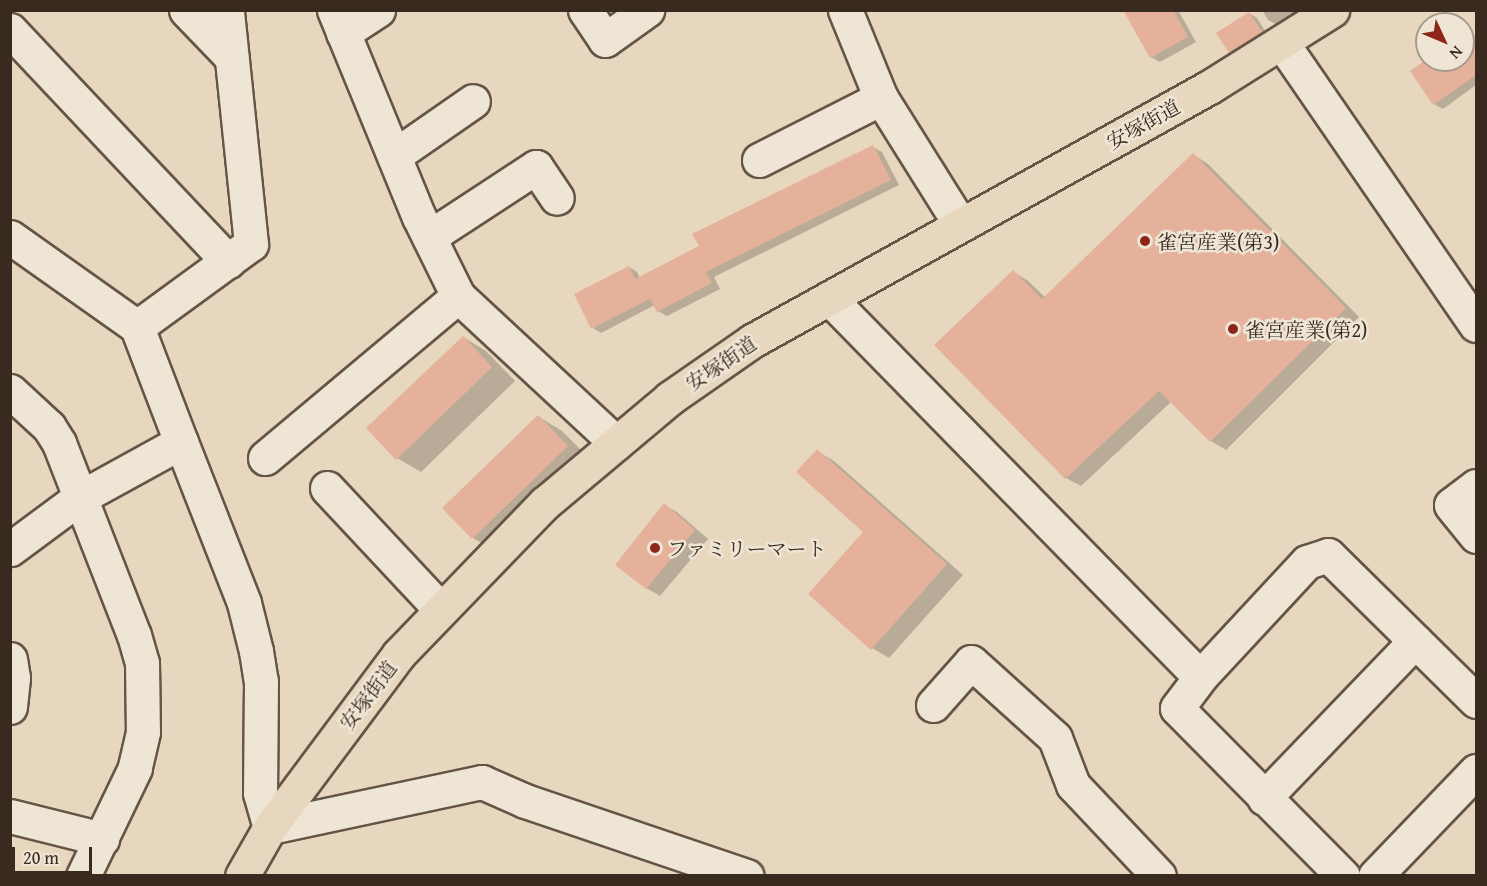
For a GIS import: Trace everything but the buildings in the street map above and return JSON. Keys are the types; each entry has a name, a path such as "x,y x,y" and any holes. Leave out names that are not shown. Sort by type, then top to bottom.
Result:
{"main road":[{"name":"安塚街道","path":"242,876 270,827 399,654 544,502 670,398 752,341 1190,98 1332,10"}],"street":[{"path":"186,10 232,58"},
{"path":"137,327 251,244 227,10"},
{"path":"378,10 339,22 429,237 459,296 616,444"},
{"path":"585,10 605,40 647,10"},
{"path":"845,10 881,98 960,224"},
{"path":"10,30 228,261"},
{"path":"1282,43 1476,326"},
{"path":"759,160 881,98"},
{"path":"394,156 473,101"},
{"path":"429,237 536,167 557,198"},
{"path":"10,237 137,327 244,603 261,681 260,793 270,827 482,782 525,801 747,876"},
{"path":"265,458 459,296"},
{"path":"829,298 1200,677"},
{"path":"10,391 49,427 58,443 134,635 142,663 143,732 135,768 83,876"},
{"path":"10,549 79,498 181,442"},
{"path":"1476,486 1451,505 1476,536"},
{"path":"327,488 441,609"},
{"path":"1343,876 1177,708 1200,677 1307,562 1328,555 1476,701"},
{"path":"1264,798 1415,641"},
{"path":"10,659 13,678 10,707"},
{"path":"933,705 972,662 1055,738 1073,785 1159,876"},
{"path":"1375,876 1476,771"},
{"path":"10,816 102,839"}],"place":[{"name":"雀宮産業(第3)","path":"1145,241"},
{"name":"雀宮産業(第2)","path":"1233,329"},
{"name":"ファミリーマート","path":"655,548"}]}
